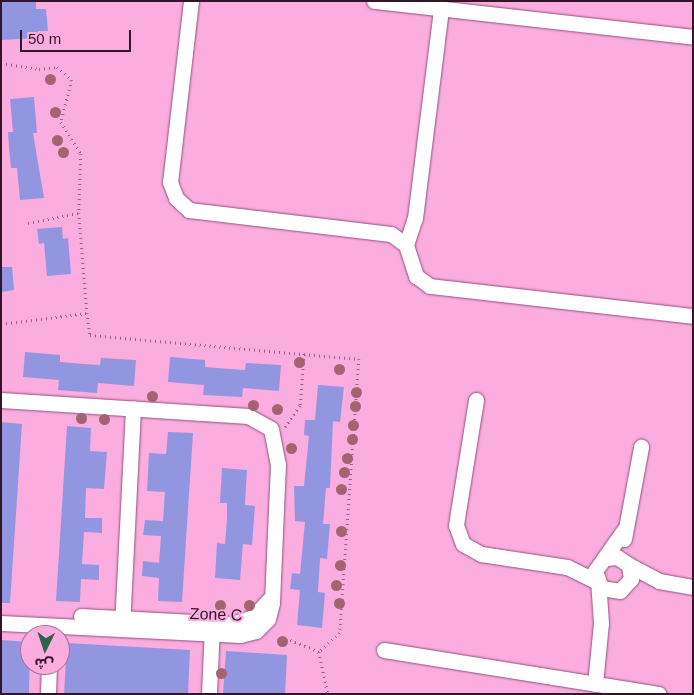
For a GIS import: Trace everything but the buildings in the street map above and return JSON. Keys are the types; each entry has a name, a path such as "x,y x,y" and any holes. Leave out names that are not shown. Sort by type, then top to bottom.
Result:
{"street":[{"path":"191,1 170,173 172,190 182,204 204,214 391,234 406,245 416,276 430,286 693,316"},
{"path":"374,1 693,37"},
{"path":"406,245 415,218 441,9"},
{"path":"1,400 234,414 265,413 282,430 278,464"},
{"path":"476,400 456,525 459,538 481,554 567,567 597,583 606,591 621,590 659,581"},
{"path":"122,622 133,408"},
{"path":"234,414 261,420 271,429 278,464"},
{"path":"601,623 621,590 631,579 624,530 641,448"},
{"name":"Zone C","path":"1,623 51,625 122,622 212,628 247,621 259,613 272,595 278,464"},
{"path":"595,684 601,623 597,583 603,560 624,530"},
{"path":"567,567 603,560 628,564 659,581 693,587"},
{"name":"Zone C","path":"1,613 51,625"},
{"path":"209,694 212,628"},
{"path":"384,650 659,694"},
{"path":"48,694 49,675"}],"path":[{"path":"1,63 39,69 57,67 72,80 60,122 81,154 79,213 90,336 359,359 344,609 340,633 320,652"},
{"path":"28,223 79,213"},
{"path":"1,324 87,313"},
{"path":"282,430 300,405 304,353"},
{"path":"286,639 320,652"},
{"path":"320,652 328,694"}]}
